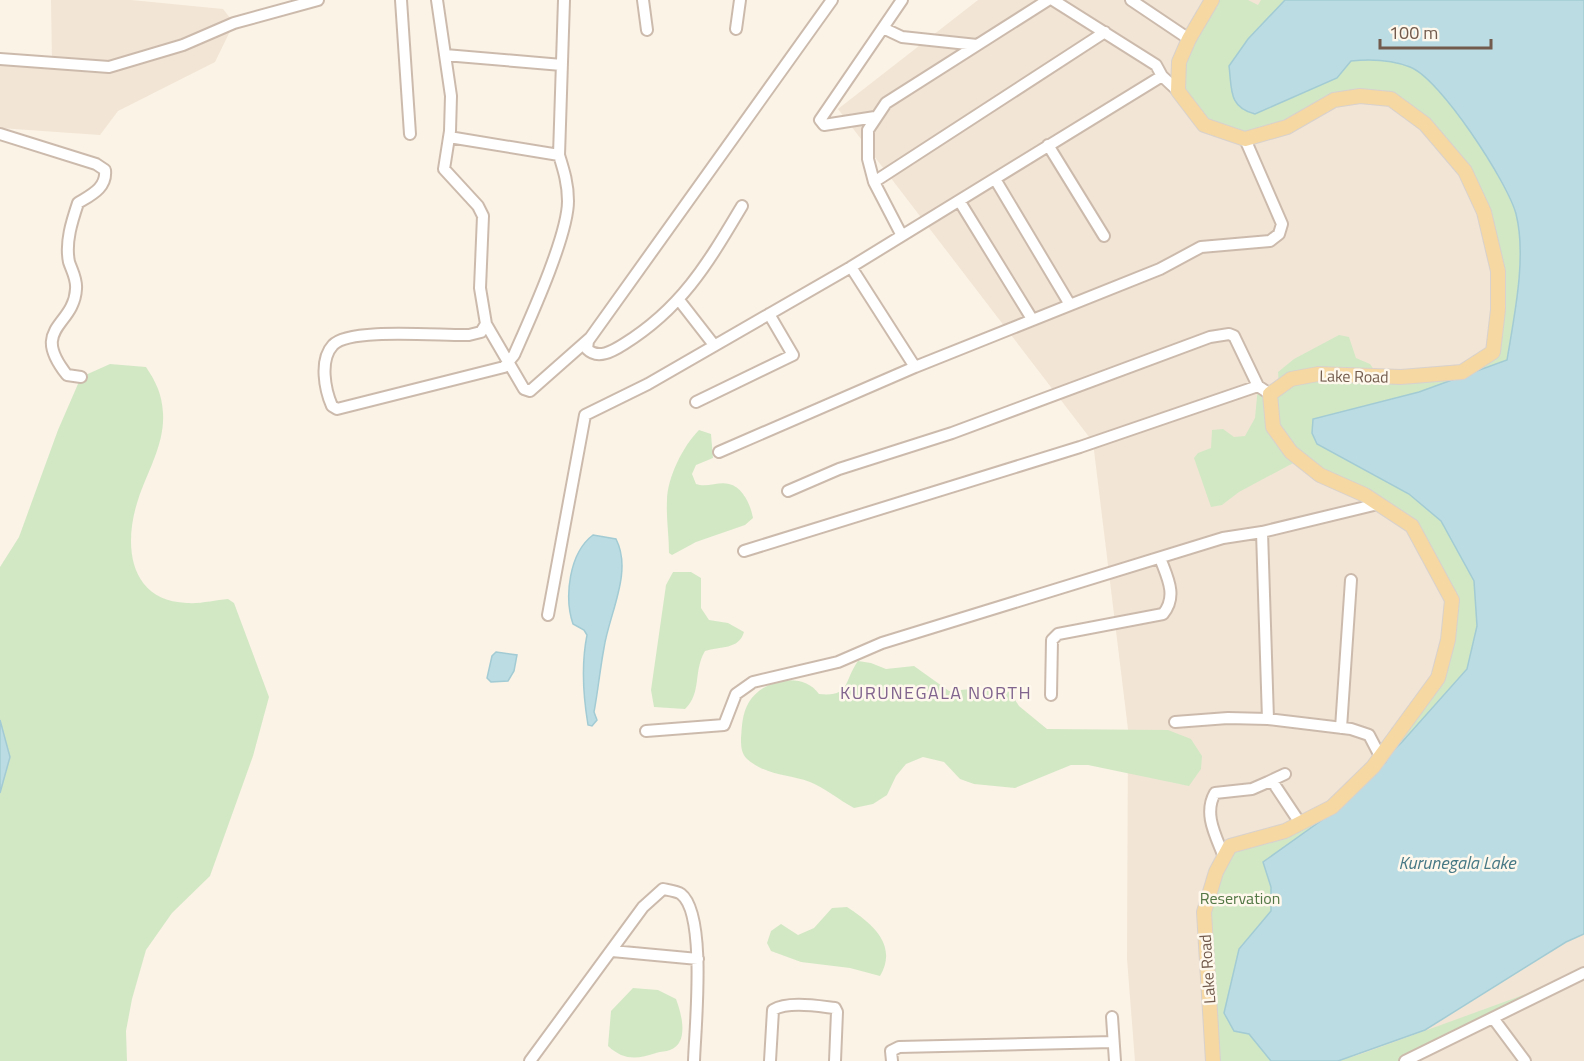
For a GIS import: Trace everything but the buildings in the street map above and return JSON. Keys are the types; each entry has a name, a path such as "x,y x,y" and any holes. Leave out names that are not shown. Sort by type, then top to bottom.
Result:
{"main road":[{"path":"1212,0 1189,39 1179,62 1178,91 1204,125 1245,139"},
{"name":"Lake Road","path":"1245,139 1287,127 1334,100 1360,96 1391,99 1425,124 1465,171 1484,212 1498,272 1498,310 1493,352 1478,363 1461,372 1401,376 1318,374 1291,379 1270,394"},
{"path":"1224,857 1230,846 1285,831 1332,807 1381,758 1438,678 1448,640 1452,600 1412,526 1378,504 1320,475 1291,452 1273,427 1270,394"},
{"name":"Lake Road","path":"1213,1061 1204,912 1216,872 1224,857"}],"street":[{"path":"0,59 109,68 183,45 234,23 318,0"},
{"path":"401,0 410,134"},
{"path":"437,0 451,96 449,137 444,169 478,206 483,216 480,288 486,324 524,389 530,392 593,335"},
{"path":"486,324 481,333 469,335 375,333 344,338 333,344 326,357 326,393 332,406 338,409 504,367 509,363 523,335 564,227 568,200 566,171 559,155 564,0"},
{"path":"643,0 647,30"},
{"path":"736,29 740,0"},
{"path":"741,206 717,246 679,300 648,329 612,351 600,355 591,353 587,349 593,335 832,0"},
{"path":"875,117 824,125 820,120 902,0"},
{"path":"901,234 869,171 866,145 875,117 886,103 1048,0"},
{"path":"1053,0 1156,65 1162,76 1178,91"},
{"path":"1131,0 1189,39"},
{"path":"883,28 902,37 977,45"},
{"path":"874,182 1105,32"},
{"path":"445,56 562,64"},
{"path":"548,615 583,417 648,384 852,267 901,234 960,202 995,178 1162,76"},
{"path":"0,134 96,164 105,170 106,176 97,192 78,203 72,221 68,240 69,260 76,291 69,310 56,326 52,346 57,362 67,375 81,377"},
{"path":"449,137 559,155"},
{"path":"719,452 915,367 1160,268 1201,247 1270,242 1279,234 1282,224 1245,139"},
{"path":"1048,145 1104,236"},
{"path":"995,178 1069,303"},
{"path":"960,202 1032,319"},
{"path":"852,267 915,367"},
{"path":"679,300 714,345"},
{"path":"696,402 793,355 769,314"},
{"path":"788,491 839,469 952,433 1210,337 1228,334 1234,336 1258,386 1270,394"},
{"path":"744,551 1080,447 1258,386"},
{"path":"646,731 724,725 736,694 753,682 838,662 882,643 1223,538 1262,532 1378,504"},
{"path":"1262,532 1268,719"},
{"path":"1050,695 1052,640 1058,634 1163,614 1170,605 1171,589 1160,558"},
{"path":"1341,728 1351,580"},
{"path":"1176,722 1228,718 1268,719 1341,728 1369,735 1381,758"},
{"path":"1224,857 1210,815 1209,803 1215,793 1252,789 1284,774"},
{"path":"1268,782 1274,784 1300,823"},
{"path":"530,1061 643,907 663,889 681,894 693,911 698,959 694,1061"},
{"path":"612,951 698,959"},
{"path":"1405,1061 1584,973"},
{"path":"770,1061 773,1010 778,1007 810,1006 835,1008 837,1012 835,1061"},
{"path":"1112,1017 1115,1061"},
{"path":"1493,1017 1525,1061"},
{"path":"892,1061 891,1051 899,1047 1113,1042"}],"shaded area":[{"path":"51,0 131,0 223,9 234,23 215,62 118,111 100,135 0,128 0,59 52,61"},
{"path":"978,0 1584,0 1584,1061 1135,1061 1127,959 1128,729 1093,442 838,109"}],"green space":[{"name":"Reservation","path":"1212,0 1248,0 1258,5 1261,0 1285,0 1274,13 1309,90 1337,78 1351,61 1388,61 1410,67 1423,75 1454,110 1500,179 1516,214 1519,231 1520,268 1507,360 1419,392 1348,410 1317,444 1409,494 1441,521 1474,581 1477,626 1467,669 1402,742 1322,820 1263,862 1271,887 1271,912 1239,949 1249,1034 1271,1061 1213,1061 1204,912 1230,846 1332,807 1438,678 1452,601 1412,526 1297,461 1239,492 1222,505 1211,507 1194,458 1198,453 1211,448 1212,430 1223,429 1234,437 1245,436 1255,418 1258,386 1270,394 1279,386 1278,372 1294,359 1339,335 1349,337 1356,358 1370,364 1379,377 1461,372 1493,351 1498,271 1465,171 1391,99 1360,96 1245,139 1204,125 1178,91 1179,62"},
{"path":"110,364 146,367 158,388 162,406 161,436 133,517 131,535 135,568 142,581 153,592 168,600 192,603 228,599 234,603 269,697 253,756 210,876 172,913 146,950 132,999 126,1031 127,1061 0,1061 0,793 10,757 0,720 0,567 19,537 58,430 81,377"},
{"path":"699,430 711,434 713,458 696,465 692,474 696,484 725,483 734,486 746,498 753,518 745,525 696,542 672,555 669,553 667,514 670,482 682,453"},
{"path":"673,572 691,572 701,578 701,608 709,620 728,623 744,632 742,638 733,645 705,651 699,666 694,696 685,709 654,707 651,690 666,585"},
{"path":"858,661 886,669 914,666 949,691 983,688 1010,692 1019,706 1047,729 1168,730 1191,739 1202,756 1201,769 1189,786 1088,765 1071,765 1015,788 974,784 960,779 944,762 923,757 906,764 896,776 887,795 873,804 854,808 810,782 770,772 747,759 741,747 742,724 747,706 755,694 773,683 794,680 812,687 819,694 836,693 845,686"},
{"path":"847,907 873,927 884,944 885,964 880,976 850,968 801,962 771,951 767,943 771,931 781,924 798,935 814,928 832,908"},
{"path":"1584,973 1405,1061 1338,1061 1361,1054"},
{"path":"633,988 658,990 676,999 680,1011 682,1034 680,1041 670,1050 643,1057 631,1057 620,1054 608,1046 611,1011"}],"water":[{"name":"Kurunegala Lake","path":"1285,0 1584,0 1584,934 1566,942 1425,1030 1338,1061 1271,1061 1249,1034 1234,1031 1224,1013 1239,949 1271,911 1271,887 1263,862 1322,820 1402,742 1467,669 1477,626 1474,581 1441,521 1409,494 1317,444 1312,433 1313,419 1419,392 1507,360 1516,306 1520,249 1516,214 1487,157 1455,110 1438,90 1423,75 1410,67 1381,61 1351,61 1337,78 1255,114 1240,107 1231,89 1229,66 1248,39"},
{"path":"593,535 616,539 621,552 622,565 621,579 603,656 594,712 597,720 592,726 588,725 584,691 583,669 587,635 584,630 573,624 569,589 578,553"},
{"path":"496,652 517,655 514,671 508,681 491,682 487,678 492,656"},
{"path":"0,720 10,757 0,793"}],"district":[{"name":"KURUNEGALA NORTH","path":"936,693"}]}
